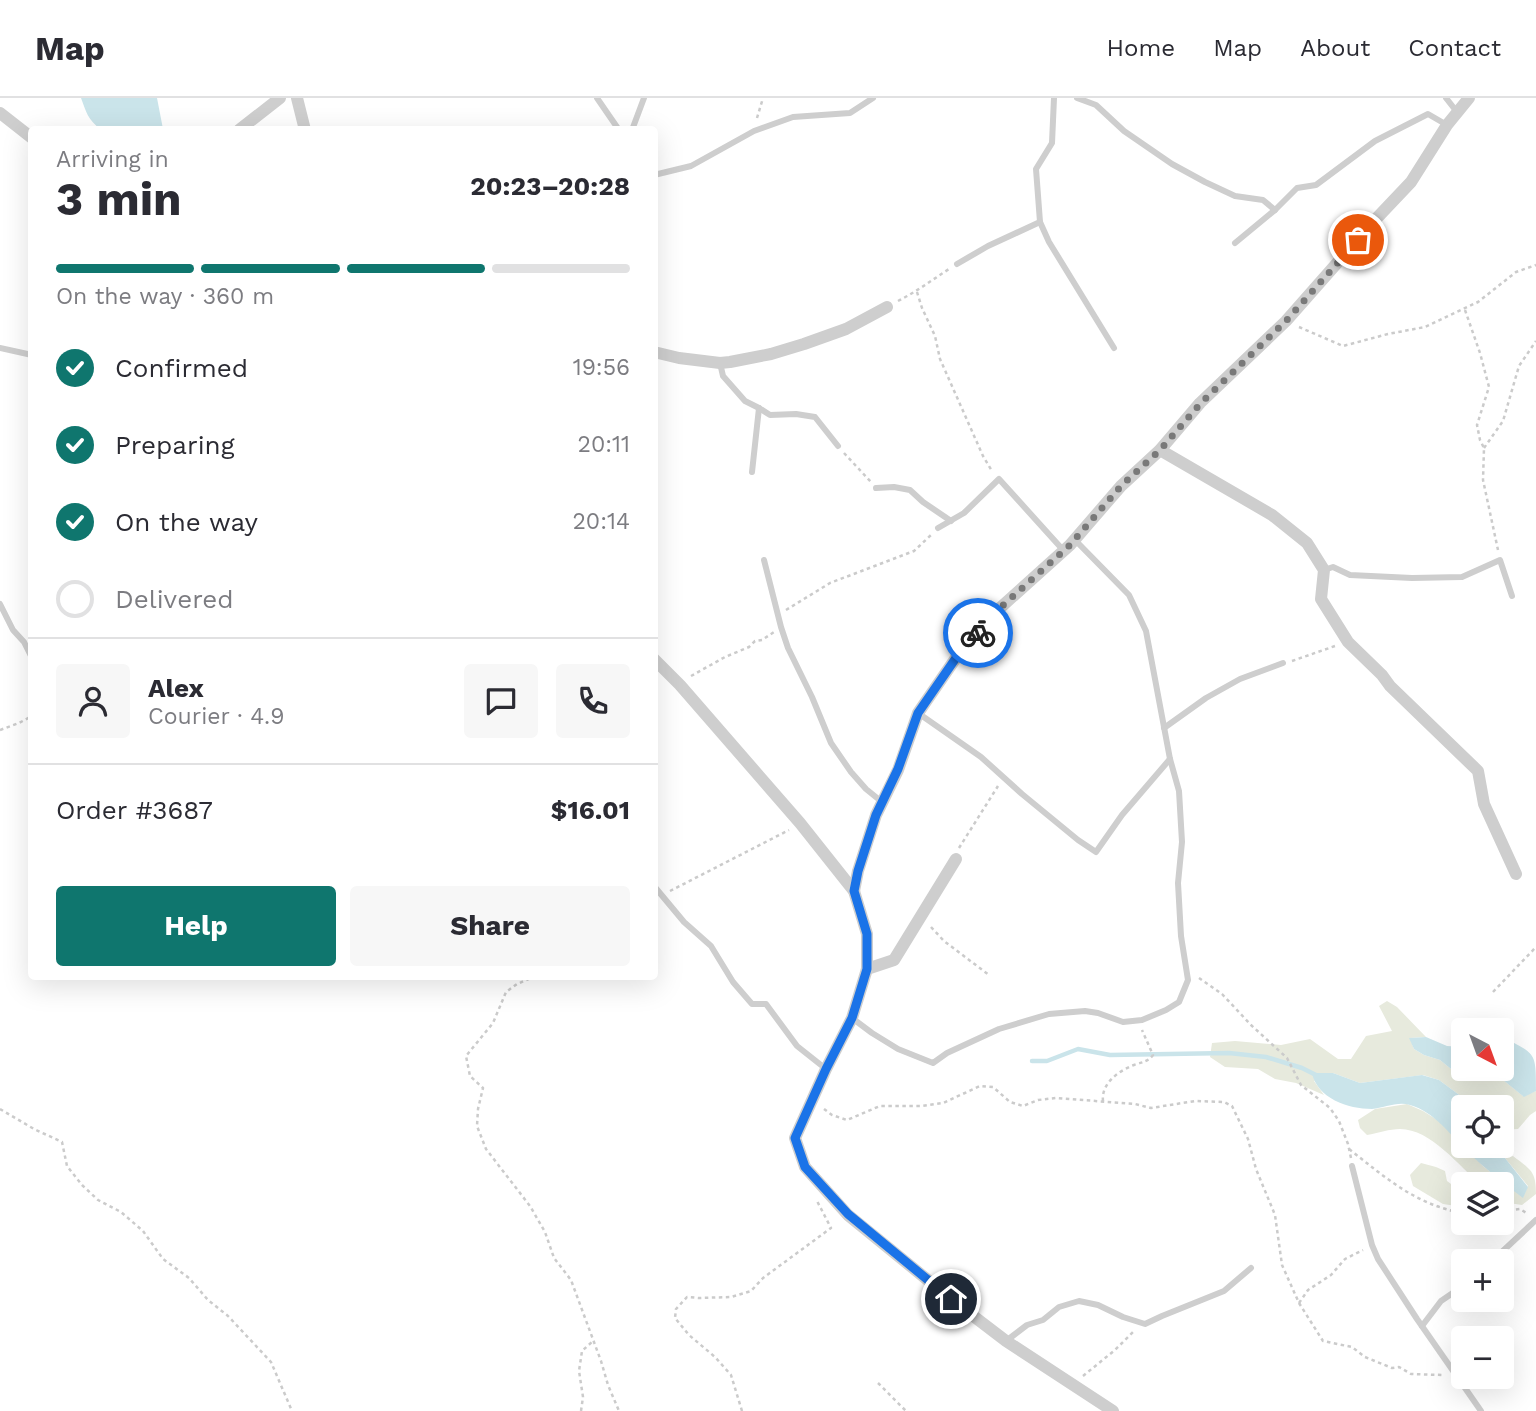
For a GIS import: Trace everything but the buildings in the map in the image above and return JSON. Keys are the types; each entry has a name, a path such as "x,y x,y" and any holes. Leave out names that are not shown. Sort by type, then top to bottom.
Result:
{"street":[{"path":"244,126 280,98"},
{"path":"297,98 304,126"},
{"path":"854,891 876,815 898,769 918,713 958,655 1000,608 1074,540 1121,486 1160,450 1200,404 1286,321 1411,182 1447,125 1469,98"},
{"path":"0,113 28,135"},
{"path":"658,353 720,363 771,354 846,329 887,307"},
{"path":"1160,450 1272,515 1307,543 1324,570 1321,599 1348,642 1478,771 1484,804 1516,874"},
{"path":"658,663 800,823 854,891 867,934 867,969 852,1018 795,1138 805,1167 857,1222 951,1299 1006,1341 1113,1411"},
{"path":"867,969 894,960 956,859"}],"lane":[{"path":"597,98 616,126"},
{"path":"633,126 643,98"},
{"path":"658,174 691,166 754,131 793,117 850,113 873,98"},
{"path":"1054,98 1052,143 1036,169 1040,222 1049,242 1114,348"},
{"path":"1077,98 1096,105 1124,131 1172,164 1235,196 1263,200 1275,211"},
{"path":"1446,98 1457,112"},
{"path":"1234,243 1275,211 1297,188 1316,184 1385,135 1428,114 1447,125"},
{"path":"957,264 1040,222"},
{"path":"0,348 28,354"},
{"path":"720,363 723,376 745,401 770,415 796,414 815,418 838,446"},
{"path":"752,472 759,408"},
{"path":"938,528 964,513 999,479 1063,551"},
{"path":"876,488 910,490 951,521"},
{"path":"852,1018 898,1049 933,1063 947,1052 999,1029 1049,1014 1085,1011 1123,1022 1142,1020 1179,1002 1188,980 1181,936 1178,883 1182,842 1179,791 1170,759 1146,631 1129,595 1074,540"},
{"path":"764,560 788,648 831,743 851,772 866,789 883,802"},
{"path":"1324,570 1333,567 1350,575 1462,577 1500,560 1512,596"},
{"path":"0,604 13,630 28,650"},
{"path":"1164,728 1206,698 1240,679 1283,663"},
{"path":"918,713 981,757 1078,840 1096,852 1122,815 1170,759"},
{"path":"658,890 684,922 711,946 733,982 752,1004 766,1004 797,1046 826,1069"},
{"path":"1352,1166 1378,1259 1451,1368"},
{"path":"1505,1249 1536,1220"},
{"path":"1006,1341 1027,1325 1043,1320 1059,1307 1079,1301 1098,1305 1145,1324 1224,1291 1251,1268"},
{"path":"1422,1326 1441,1301 1451,1294"},
{"path":"1466,1389 1481,1411"}],"path":[{"path":"754,131 763,98"},
{"path":"887,307 917,292 957,264"},
{"path":"1286,321 1343,346 1425,327 1478,302 1516,272 1536,265"},
{"path":"917,292 935,336 940,359 964,414 989,467 999,479"},
{"path":"1465,308 1489,387 1477,425 1484,448 1483,480 1500,560"},
{"path":"1484,448 1503,421 1519,366 1536,341"},
{"path":"838,446 876,488"},
{"path":"778,614 830,583 914,551 938,528"},
{"path":"680,685 689,677 755,641 762,640 781,627"},
{"path":"1283,663 1348,642"},
{"path":"0,730 28,718"},
{"path":"956,859 958,850 1004,777"},
{"path":"662,895 751,851 800,823"},
{"path":"919,920 989,975"},
{"path":"1493,992 1536,947"},
{"path":"1187,972 1222,994 1251,1026 1287,1058 1301,1085 1330,1108 1339,1121 1348,1144 1352,1166"},
{"path":"526,980 506,992 493,1023 466,1056 470,1076 483,1088 477,1125 486,1149 530,1206 545,1232 554,1258 570,1280 619,1411"},
{"path":"1103,1102 1102,1093 1107,1083 1117,1074 1149,1060 1153,1055 1141,1027 1142,1020"},
{"path":"813,1101 832,1115 847,1120 880,1107 943,1103 980,1086 993,1087 1010,1102 1023,1106 1038,1100 1056,1098 1135,1104 1151,1108 1195,1101 1224,1102 1233,1106 1248,1139 1256,1168 1275,1215 1282,1265 1299,1303 1323,1341 1352,1347 1365,1357 1392,1368 1399,1367 1410,1374 1451,1373"},
{"path":"0,1109 33,1129 62,1142 67,1166 82,1185 98,1200 121,1212 143,1231 163,1259 189,1278 271,1362 292,1411"},
{"path":"1349,1149 1415,1198 1451,1211"},
{"path":"742,1411 731,1375 689,1335 675,1318 676,1309 687,1297 731,1297 751,1290 763,1278 831,1228 815,1200 823,1187"},
{"path":"1514,1210 1520,1209 1536,1220"},
{"path":"1299,1303 1308,1290 1331,1275 1345,1259 1372,1245"},
{"path":"1074,1387 1084,1374 1142,1324"},
{"path":"581,1411 583,1397 579,1371 582,1352 593,1341"},
{"path":"877,1383 906,1411"}],"shaded area":[{"path":"1387,1001 1397,1007 1426,1037 1410,1038 1414,1049 1440,1060 1451,1069 1451,1082 1506,1082 1523,1096 1536,1091 1536,1111 1518,1129 1514,1129 1514,1095 1459,1095 1439,1080 1423,1075 1360,1083 1333,1073 1314,1081 1324,1095 1296,1083 1275,1079 1258,1069 1225,1067 1210,1057 1212,1043 1235,1041 1281,1045 1310,1039 1338,1059 1351,1059 1366,1036 1392,1031 1379,1006"},
{"path":"1407,1104 1439,1121 1451,1133 1451,1157 1423,1135 1411,1131 1388,1130 1367,1135 1360,1128 1358,1120 1375,1109"},
{"path":"1514,1157 1531,1172 1535,1180 1536,1194 1522,1205 1514,1204 1514,1190 1523,1197 1528,1186 1505,1158"},
{"path":"1452,1158 1475,1158 1490,1172 1467,1172"},
{"path":"1421,1163 1445,1171 1447,1181 1451,1184 1451,1205 1443,1204 1413,1186 1410,1175"}],"water":[{"path":"81,98 157,98 162,126 97,126 86,111"},
{"path":"1426,1037 1451,1046 1451,1069 1440,1060 1414,1049 1409,1038"},
{"path":"1514,1043 1528,1051 1534,1061 1536,1091 1524,1097 1506,1082 1514,1082"},
{"path":"1312,1073 1333,1073 1360,1083 1422,1075 1439,1080 1459,1095 1451,1095 1451,1134 1419,1108 1405,1104 1372,1109 1353,1107 1327,1095 1315,1082"},
{"path":"1475,1158 1505,1158 1528,1187 1523,1198 1514,1191 1514,1172 1491,1172"}],"waterway":[{"path":"1032,1061 1047,1061 1078,1049 1110,1055 1229,1053 1266,1057 1316,1075"}],"way so far":[{"path":"978,633 1000,608 1070,545 1121,486 1160,450 1200,404 1286,321 1358,240"}],"route":[{"path":"951,1299 848,1214 805,1167 795,1138 852,1018 867,969 867,934 854,891 876,815 898,769 918,713 958,655 978,633"}]}
